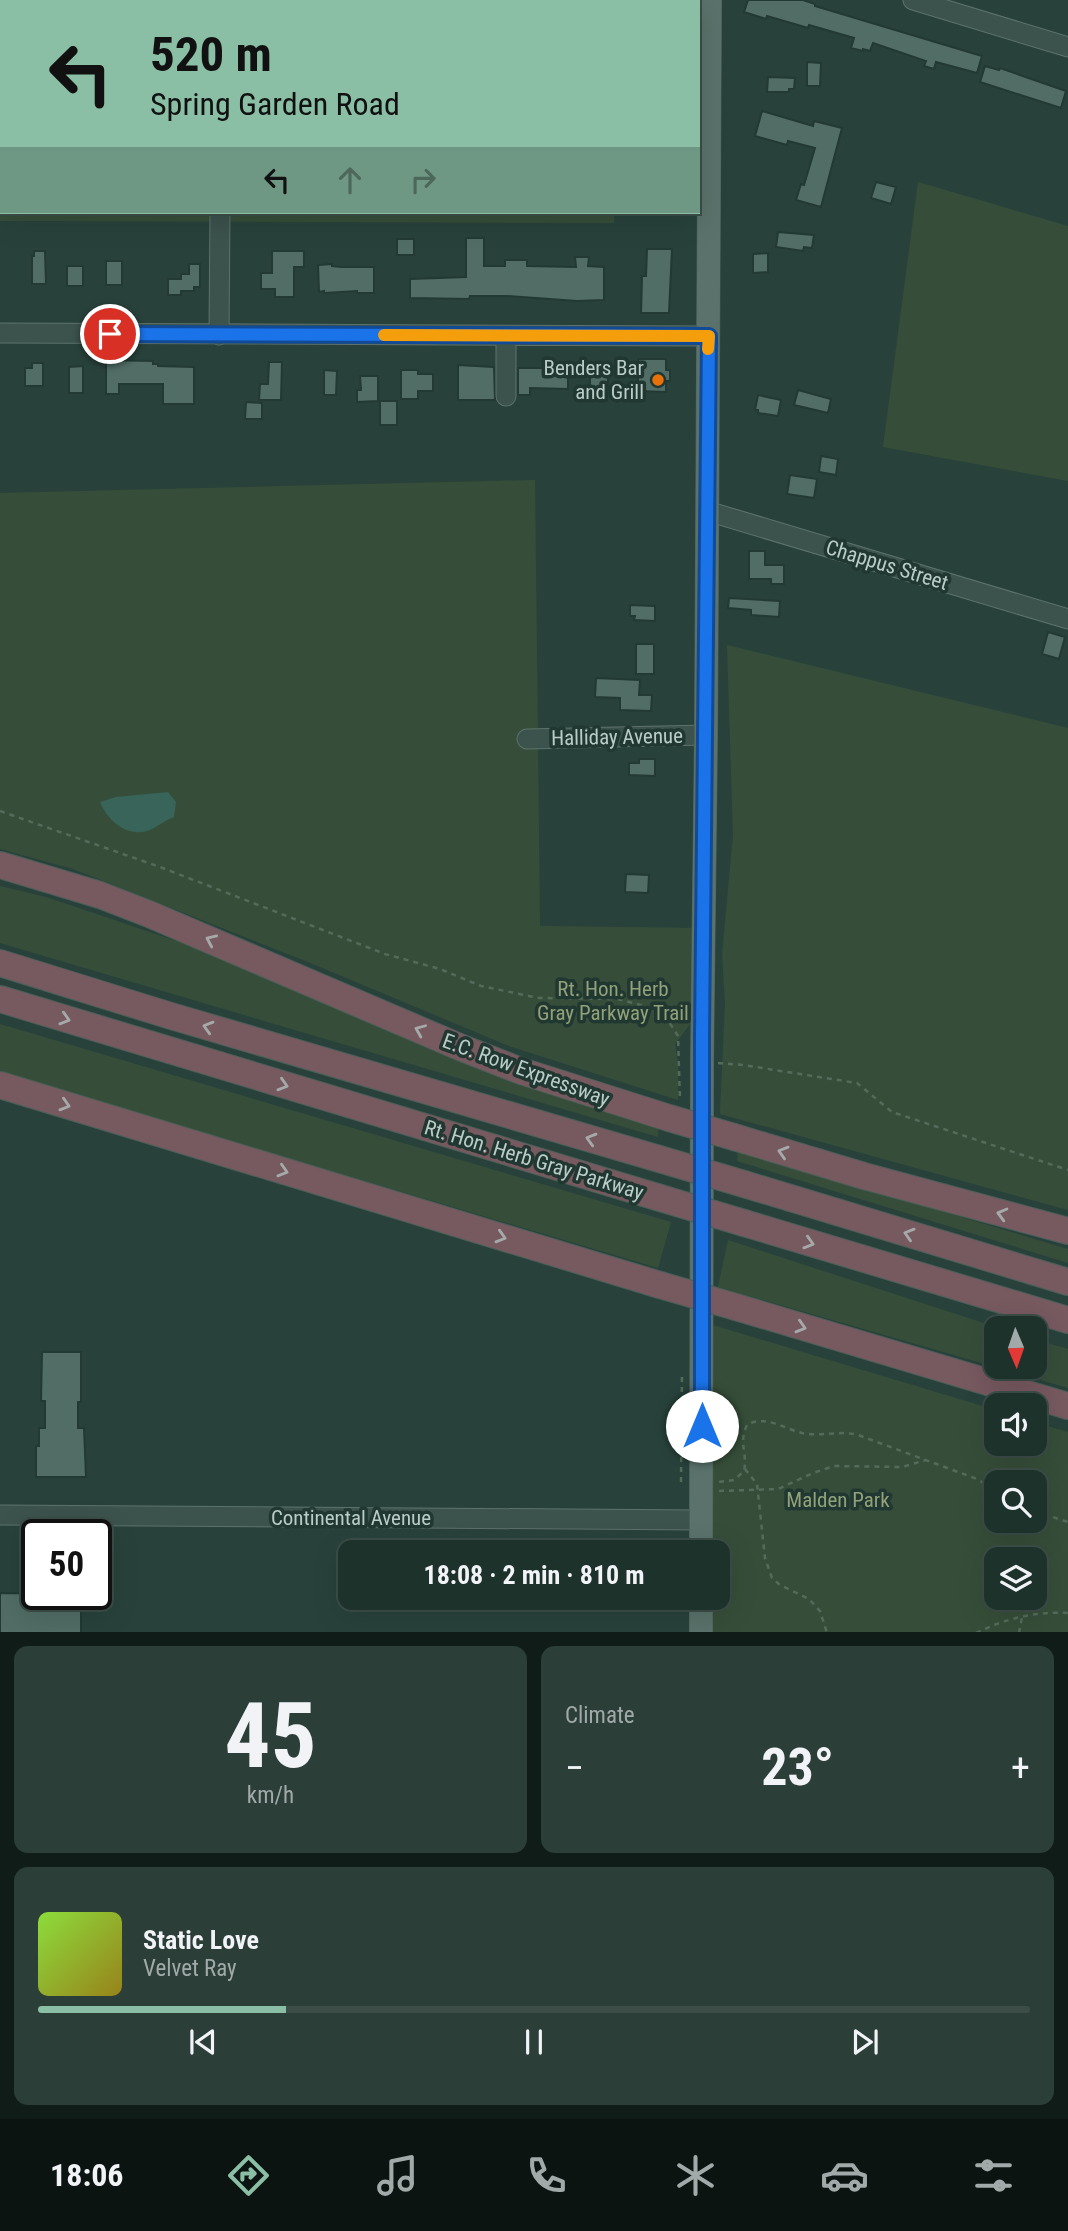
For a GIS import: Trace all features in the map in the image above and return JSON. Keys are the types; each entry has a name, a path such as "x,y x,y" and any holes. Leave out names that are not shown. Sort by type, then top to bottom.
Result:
{"highway":[{"name":"E.C. Row Expressway","path":"0,865 100,895 149,914 521,1071 675,1109 734,1137 864,1176 1068,1231"},
{"name":"Rt. Hon. Herb Gray Parkway","path":"0,963 1068,1282"},
{"name":"Rt. Hon. Herb Gray Parkway","path":"0,999 1068,1320"},
{"path":"0,1085 1068,1406"}],"main road":[{"path":"701,1540 702,1007 709,336 704,24 710,0"},
{"path":"701,1610 701,1632"}],"street":[{"path":"913,0 1068,47"},
{"path":"219,335 220,214"},
{"path":"0,333 709,336"},
{"path":"506,336 506,396"},
{"name":"Chappus Street","path":"707,511 1068,620"},
{"name":"Halliday Avenue","path":"527,739 706,735"},
{"name":"Continental Avenue","path":"0,1515 701,1520"}],"path":[{"path":"0,811 160,867 385,954 440,970 481,986 554,1000 626,1000 649,1007 664,1014 678,1036 675,1109"},
{"path":"664,1014 672,1010 702,1007"},
{"path":"702,1062 743,1065 858,1083 892,1112 1068,1170"},
{"path":"681,1482 682,1365"},
{"path":"827,1632 820,1611 808,1599 779,1585 772,1578 765,1558 757,1484 745,1469 741,1439 747,1424 760,1421 801,1433 819,1435 853,1433 977,1479 984,1485"},
{"path":"713,1491 778,1489 834,1466 902,1467 926,1460"},
{"path":"713,1482 734,1480 742,1475 745,1469"},
{"path":"1047,1515 1068,1522"},
{"path":"978,1632 1002,1621 1068,1613"},
{"path":"1019,1632 1022,1617"}],"green space":[{"path":"918,182 1068,226 1068,481 883,447"},
{"path":"0,214 614,214 614,223 0,221"},
{"name":"Rt. Hon. Herb Gray Parkway Trail","path":"535,480 540,926 703,928 702,1008 675,1044 678,1100 509,1046 308,962 73,869 0,849 0,493"},
{"path":"727,645 1068,728 1068,1210 720,1114 725,1002 722,955 733,835"},
{"path":"0,886 46,897 230,959 359,1018 521,1082 659,1123 658,1137 0,943"},
{"path":"0,1024 671,1222 658,1268 0,1072"},
{"path":"738,1150 1068,1249 1068,1263 737,1161"},
{"path":"728,1240 984,1323 984,1364 718,1287"},
{"name":"Malden Park","path":"706,1323 984,1406 984,1456 1047,1456 1047,1426 1068,1432 1068,1632 703,1632 703,1610 730,1610 730,1540 704,1540"},
{"path":"1047,1343 1068,1349 1068,1388 1037,1379 1047,1379"}],"shaded area":[{"path":"168,792 176,802 174,817 145,831 129,831 121,827 109,816 100,802 116,797"}],"building":[{"path":"748,0 803,0 815,6 982,56 977,73 936,62 934,69 924,66 926,61 873,43 870,51 863,51 851,48 854,38 809,25 808,28 744,12"},
{"path":"807,62 821,63 820,86 807,86"},
{"path":"985,66 999,70 1000,68 1066,91 1061,108 980,82"},
{"path":"768,77 795,78 794,89 789,89 789,92 767,92"},
{"path":"762,111 813,126 814,121 842,128 821,207 796,200 801,184 804,185 815,148 788,141 787,145 755,136"},
{"path":"876,182 896,187 891,204 871,198"},
{"path":"778,232 814,235 812,248 804,247 803,251 776,247"},
{"path":"466,238 484,238 484,266 505,266 505,260 527,260 527,266 576,267 575,257 589,257 588,266 604,267 604,300 577,301 507,296 470,296 469,299 410,298 410,279 466,277"},
{"path":"397,239 414,239 414,255 397,255"},
{"path":"647,249 672,249 669,313 641,313 642,276 646,276"},
{"path":"34,251 45,251 46,284 32,284"},
{"path":"272,251 304,251 304,267 294,267 294,297 275,297 275,289 261,289 261,273 272,273"},
{"path":"768,253 768,272 753,273 753,254"},
{"path":"106,261 122,261 122,285 106,285"},
{"path":"189,264 200,264 200,287 194,287 194,291 181,291 181,295 168,295 168,279 181,279 181,274 189,274"},
{"path":"332,264 342,267 374,267 374,293 319,292 318,265"},
{"path":"67,266 83,266 83,286 67,286"},
{"path":"638,359 666,359 670,381 666,381 666,392 638,391"},
{"path":"106,360 153,361 153,364 158,366 194,367 194,404 163,404 163,384 119,384 119,394 106,394"},
{"path":"269,362 282,362 281,400 259,400 260,384 268,384"},
{"path":"32,363 43,363 43,386 25,386 25,368 32,368"},
{"path":"458,365 494,367 495,400 458,400"},
{"path":"83,366 83,393 69,393 69,367"},
{"path":"518,368 568,368 568,389 530,388 530,395 518,395"},
{"path":"324,370 337,371 336,395 324,395"},
{"path":"401,370 418,370 418,374 433,374 433,391 418,391 418,399 401,399"},
{"path":"590,374 608,374 608,390 594,390 594,386 590,386"},
{"path":"360,376 378,376 378,401 357,402 357,390 361,390"},
{"path":"798,390 831,399 828,413 794,405"},
{"path":"758,395 781,400 778,416 758,413 758,410 755,410"},
{"path":"380,401 397,401 397,425 380,425"},
{"path":"246,402 262,403 262,419 245,419"},
{"path":"821,456 838,459 836,475 819,472"},
{"path":"790,475 817,479 814,498 787,494"},
{"path":"749,551 765,551 765,565 784,565 784,584 771,584 771,579 749,579"},
{"path":"729,598 780,601 779,617 751,615 751,610 728,608"},
{"path":"630,605 655,606 655,621 634,620 635,616 630,616"},
{"path":"1048,632 1065,637 1059,659 1042,654"},
{"path":"636,644 654,644 654,674 636,674"},
{"path":"596,678 640,680 639,695 652,695 651,711 620,710 620,698 595,697"},
{"path":"639,759 655,759 655,776 629,775 629,763 639,763"},
{"path":"626,874 649,875 648,893 625,892"},
{"path":"42,1352 81,1352 78,1428 84,1428 86,1477 36,1477 39,1428 45,1428 45,1401 41,1401"},
{"path":"0,1593 21,1593 21,1610 81,1610 81,1632 0,1632"}],"slow traffic":[{"path":"384,335 709,336 708,349"}],"place":[{"name":"Benders Bar and Grill","path":"658,380"}],"route":[{"path":"110,334 709,336 702,1035 702,1426"}]}
